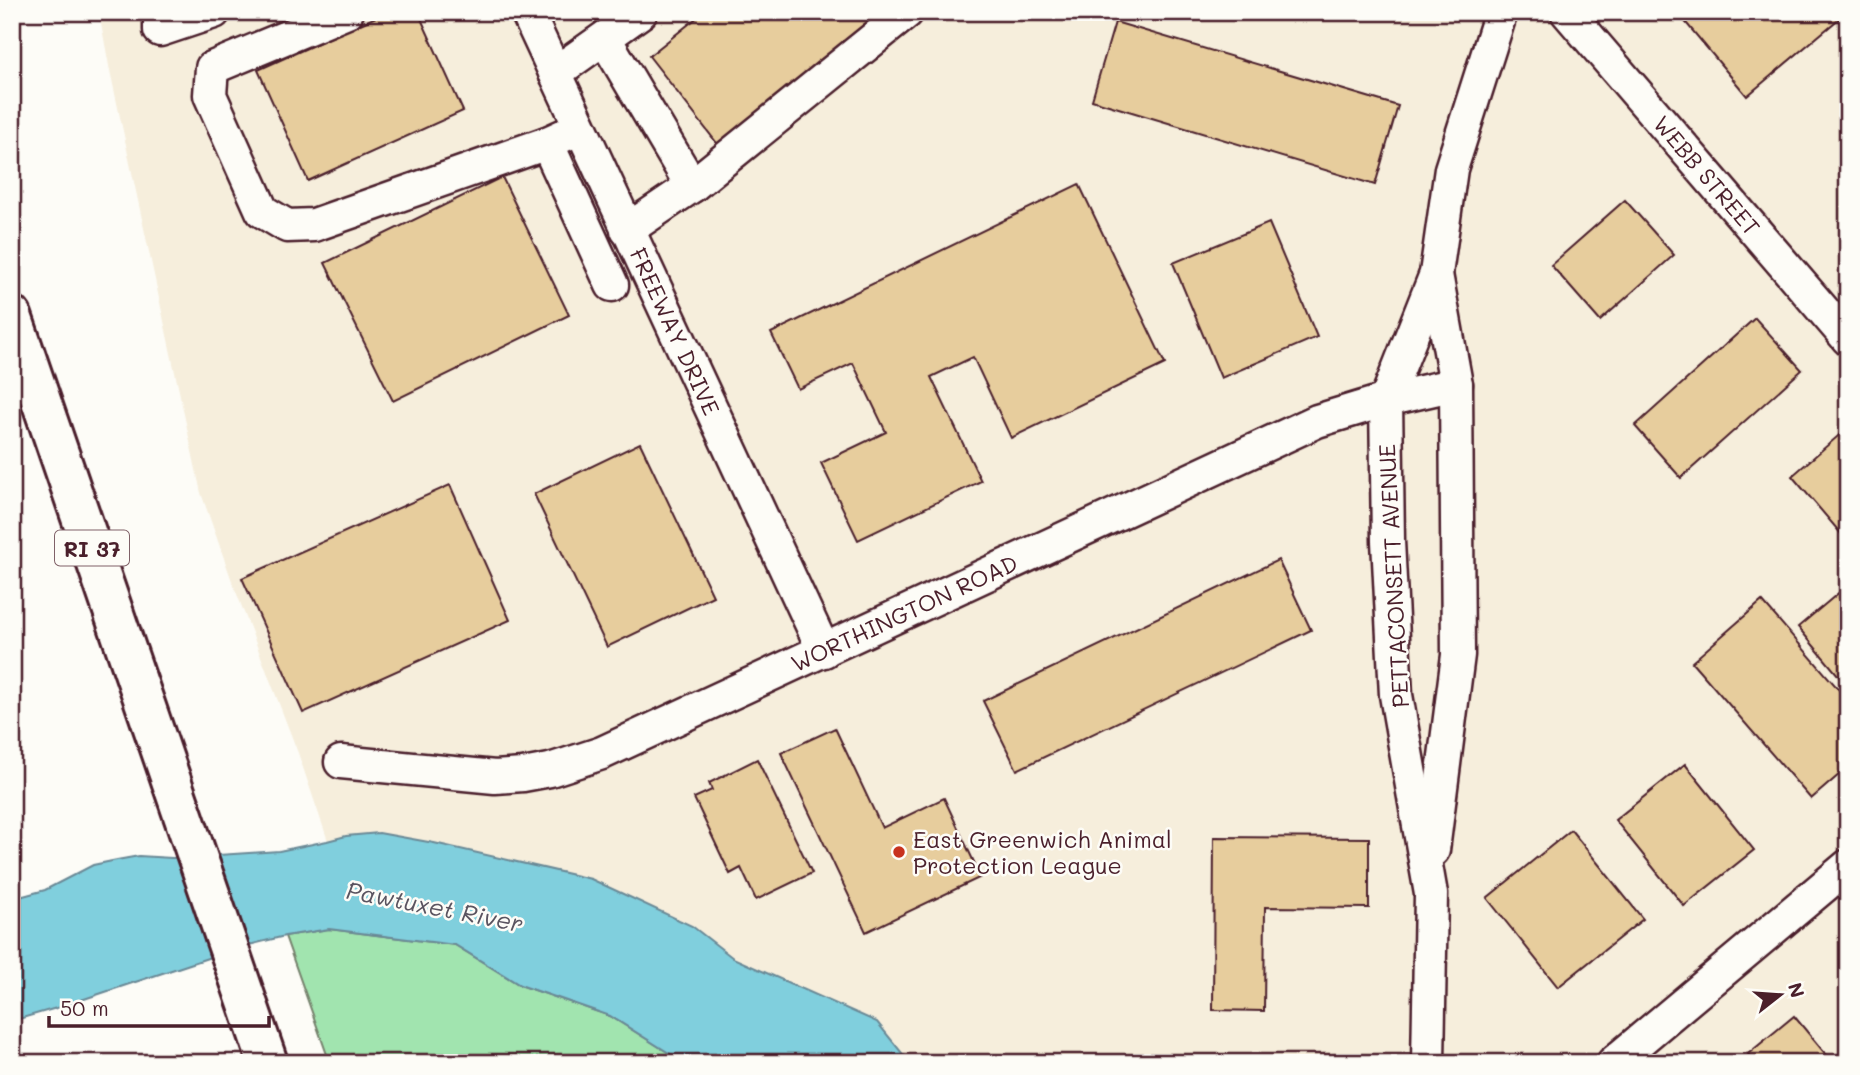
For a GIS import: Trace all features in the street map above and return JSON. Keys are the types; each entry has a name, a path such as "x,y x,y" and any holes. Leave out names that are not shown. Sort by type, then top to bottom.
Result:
{"highway":[{"name":"RI 37","path":"13,315 266,1051"}],"street":[{"path":"160,12 160,30 214,12"},
{"path":"347,12 212,68 210,95 262,211 288,226 314,225 547,143 580,128"},
{"path":"555,73 641,12"},
{"path":"627,230 692,186 907,12"},
{"name":"PETTACONSETT AVENUE","path":"1428,1063 1431,894 1396,695 1388,541 1386,400 1436,274 1451,169 1501,12"},
{"name":"WEBB STREET","path":"1567,12 1848,340"},
{"name":"FREEWAY DRIVE","path":"539,18 555,73 824,651"},
{"path":"605,39 692,186"},
{"path":"547,143 612,285"},
{"name":"PETTACONSETT AVENUE","path":"1429,885 1458,655 1456,384 1436,274"},
{"name":"WORTHINGTON ROAD","path":"341,762 495,778 550,770 602,753 1317,421 1386,400 1456,384"},
{"path":"1614,1063 1848,866"}],"shaded area":[{"path":"99,12 1848,12 1848,1063 910,1063 877,1022 733,958 692,926 591,879 379,833 346,836 328,841 201,493"}],"green space":[{"path":"329,929 455,945 520,985 610,1016 685,1063 330,1063 285,936"}],"water":[{"name":"Pawtuxet River","path":"379,833 591,879 692,926 733,958 877,1022 910,1063 685,1063 610,1016 520,985 455,945 329,929 241,947 12,1021 12,899 45,890 93,865 139,856 172,858 279,851 346,836"}],"building":[{"path":"387,12 418,12 463,111 308,181 258,70"},
{"path":"704,12 863,12 874,26 720,147 649,56"},
{"path":"1677,12 1847,12 1747,96"},
{"path":"1115,22 1398,106 1375,185 1092,100"},
{"path":"502,177 569,315 393,401 325,263"},
{"path":"1079,184 1165,364 1011,438 973,357 931,377 981,481 858,540 821,463 886,432 853,363 798,389 771,333"},
{"path":"1625,200 1674,255 1600,321 1551,265"},
{"path":"1269,223 1317,337 1221,378 1173,263"},
{"path":"1755,318 1802,370 1681,478 1635,426"},
{"path":"1845,430 1848,433 1848,542 1792,476"},
{"path":"640,443 713,596 607,647 534,494"},
{"path":"450,485 510,620 303,713 242,578"},
{"path":"1278,560 1311,630 1017,770 983,701"},
{"path":"1848,585 1848,687 1798,627"},
{"path":"1762,601 1848,700 1848,767 1811,799 1692,662"},
{"name":"East Greenwich Animal Protection League","path":"835,728 882,828 944,798 981,877 866,932 781,753"},
{"path":"757,759 812,873 756,900 741,868 730,874 694,798 712,790 709,783"},
{"path":"1685,764 1754,850 1684,906 1615,820"},
{"path":"1571,830 1643,919 1558,987 1487,898"},
{"path":"1214,837 1369,838 1369,908 1265,907 1264,1011 1213,1010"},
{"path":"1794,1016 1833,1063 1755,1063 1748,1054"}],"place":[{"name":"East Greenwich Animal Protection League","path":"899,852"}]}
